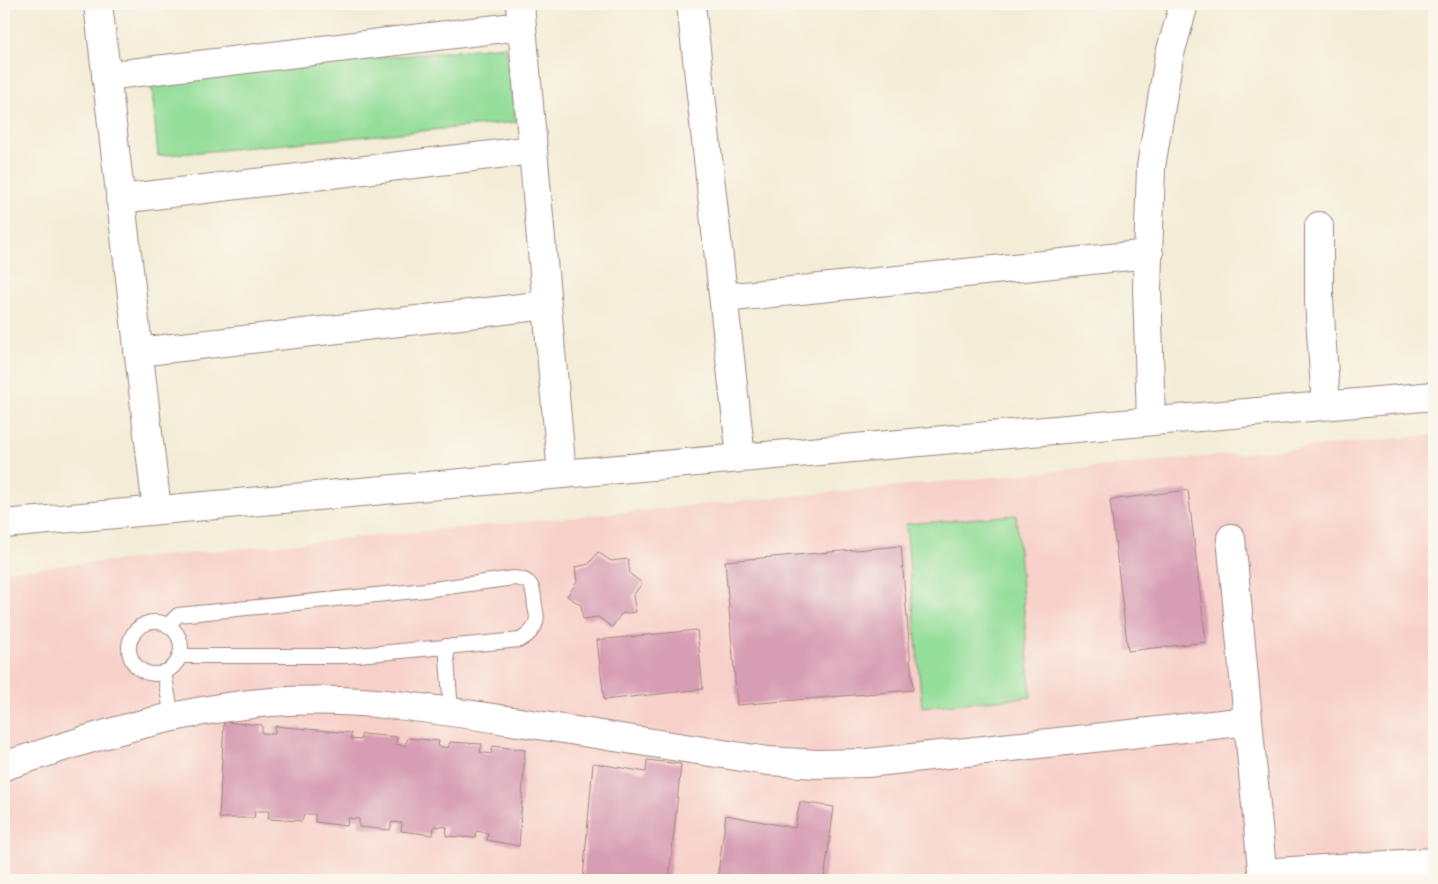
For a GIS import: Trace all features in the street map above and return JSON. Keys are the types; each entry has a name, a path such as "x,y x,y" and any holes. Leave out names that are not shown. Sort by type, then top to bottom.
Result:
{"street":[{"path":"98,4 157,510"},
{"path":"692,4 741,458"},
{"path":"1152,421 1147,288 1151,167 1169,57 1184,4"},
{"path":"106,76 522,15 562,474"},
{"path":"120,199 533,150"},
{"path":"1319,226 1319,301 1326,405"},
{"path":"724,298 1149,254"},
{"path":"138,352 548,305"},
{"path":"4,524 1434,396"},
{"path":"1231,538 1262,877 1434,862"},
{"path":"4,766 98,735 172,717 214,709 273,702 333,700 392,703 768,761 817,764 877,762 1248,721"}],"lane":[{"path":"168,625 178,615 426,590 514,578 523,578 533,589 537,620 528,635 520,640 510,642 446,646 348,656 179,656"},
{"path":"156,622 168,625 176,634 180,644 179,656 174,666 164,672 153,674 142,670 133,663 129,652 130,640 136,630 145,624 156,622"},
{"path":"446,646 452,711"},
{"path":"164,672 172,717"}],"shaded area":[{"path":"1434,435 1434,880 4,880 4,571"}],"green space":[{"path":"506,46 516,122 158,156 151,79"},
{"path":"1016,515 1031,697 922,707 906,524"}],"building":[{"path":"1188,490 1206,642 1128,651 1110,500"},
{"path":"901,546 913,690 737,705 725,561"},
{"path":"598,552 611,561 628,559 630,574 642,583 633,596 636,612 621,614 612,627 598,617 583,619 581,605 567,596 577,582 575,567 589,564"},
{"path":"697,630 703,689 604,700 597,640"},
{"path":"224,722 262,725 262,733 275,734 275,726 351,733 351,739 360,740 362,734 397,737 396,744 405,746 408,738 439,741 438,746 448,748 450,742 482,744 480,752 491,754 493,746 525,750 519,846 487,840 488,833 476,831 475,838 446,836 447,827 434,826 433,835 401,831 402,823 392,822 390,830 359,827 359,819 348,818 347,826 315,822 315,814 304,814 302,821 268,819 269,811 255,811 254,818 219,818"},
{"path":"647,760 681,764 669,880 583,880 593,763 646,772"},
{"path":"800,802 834,807 824,880 717,880 726,815 795,828"}]}
